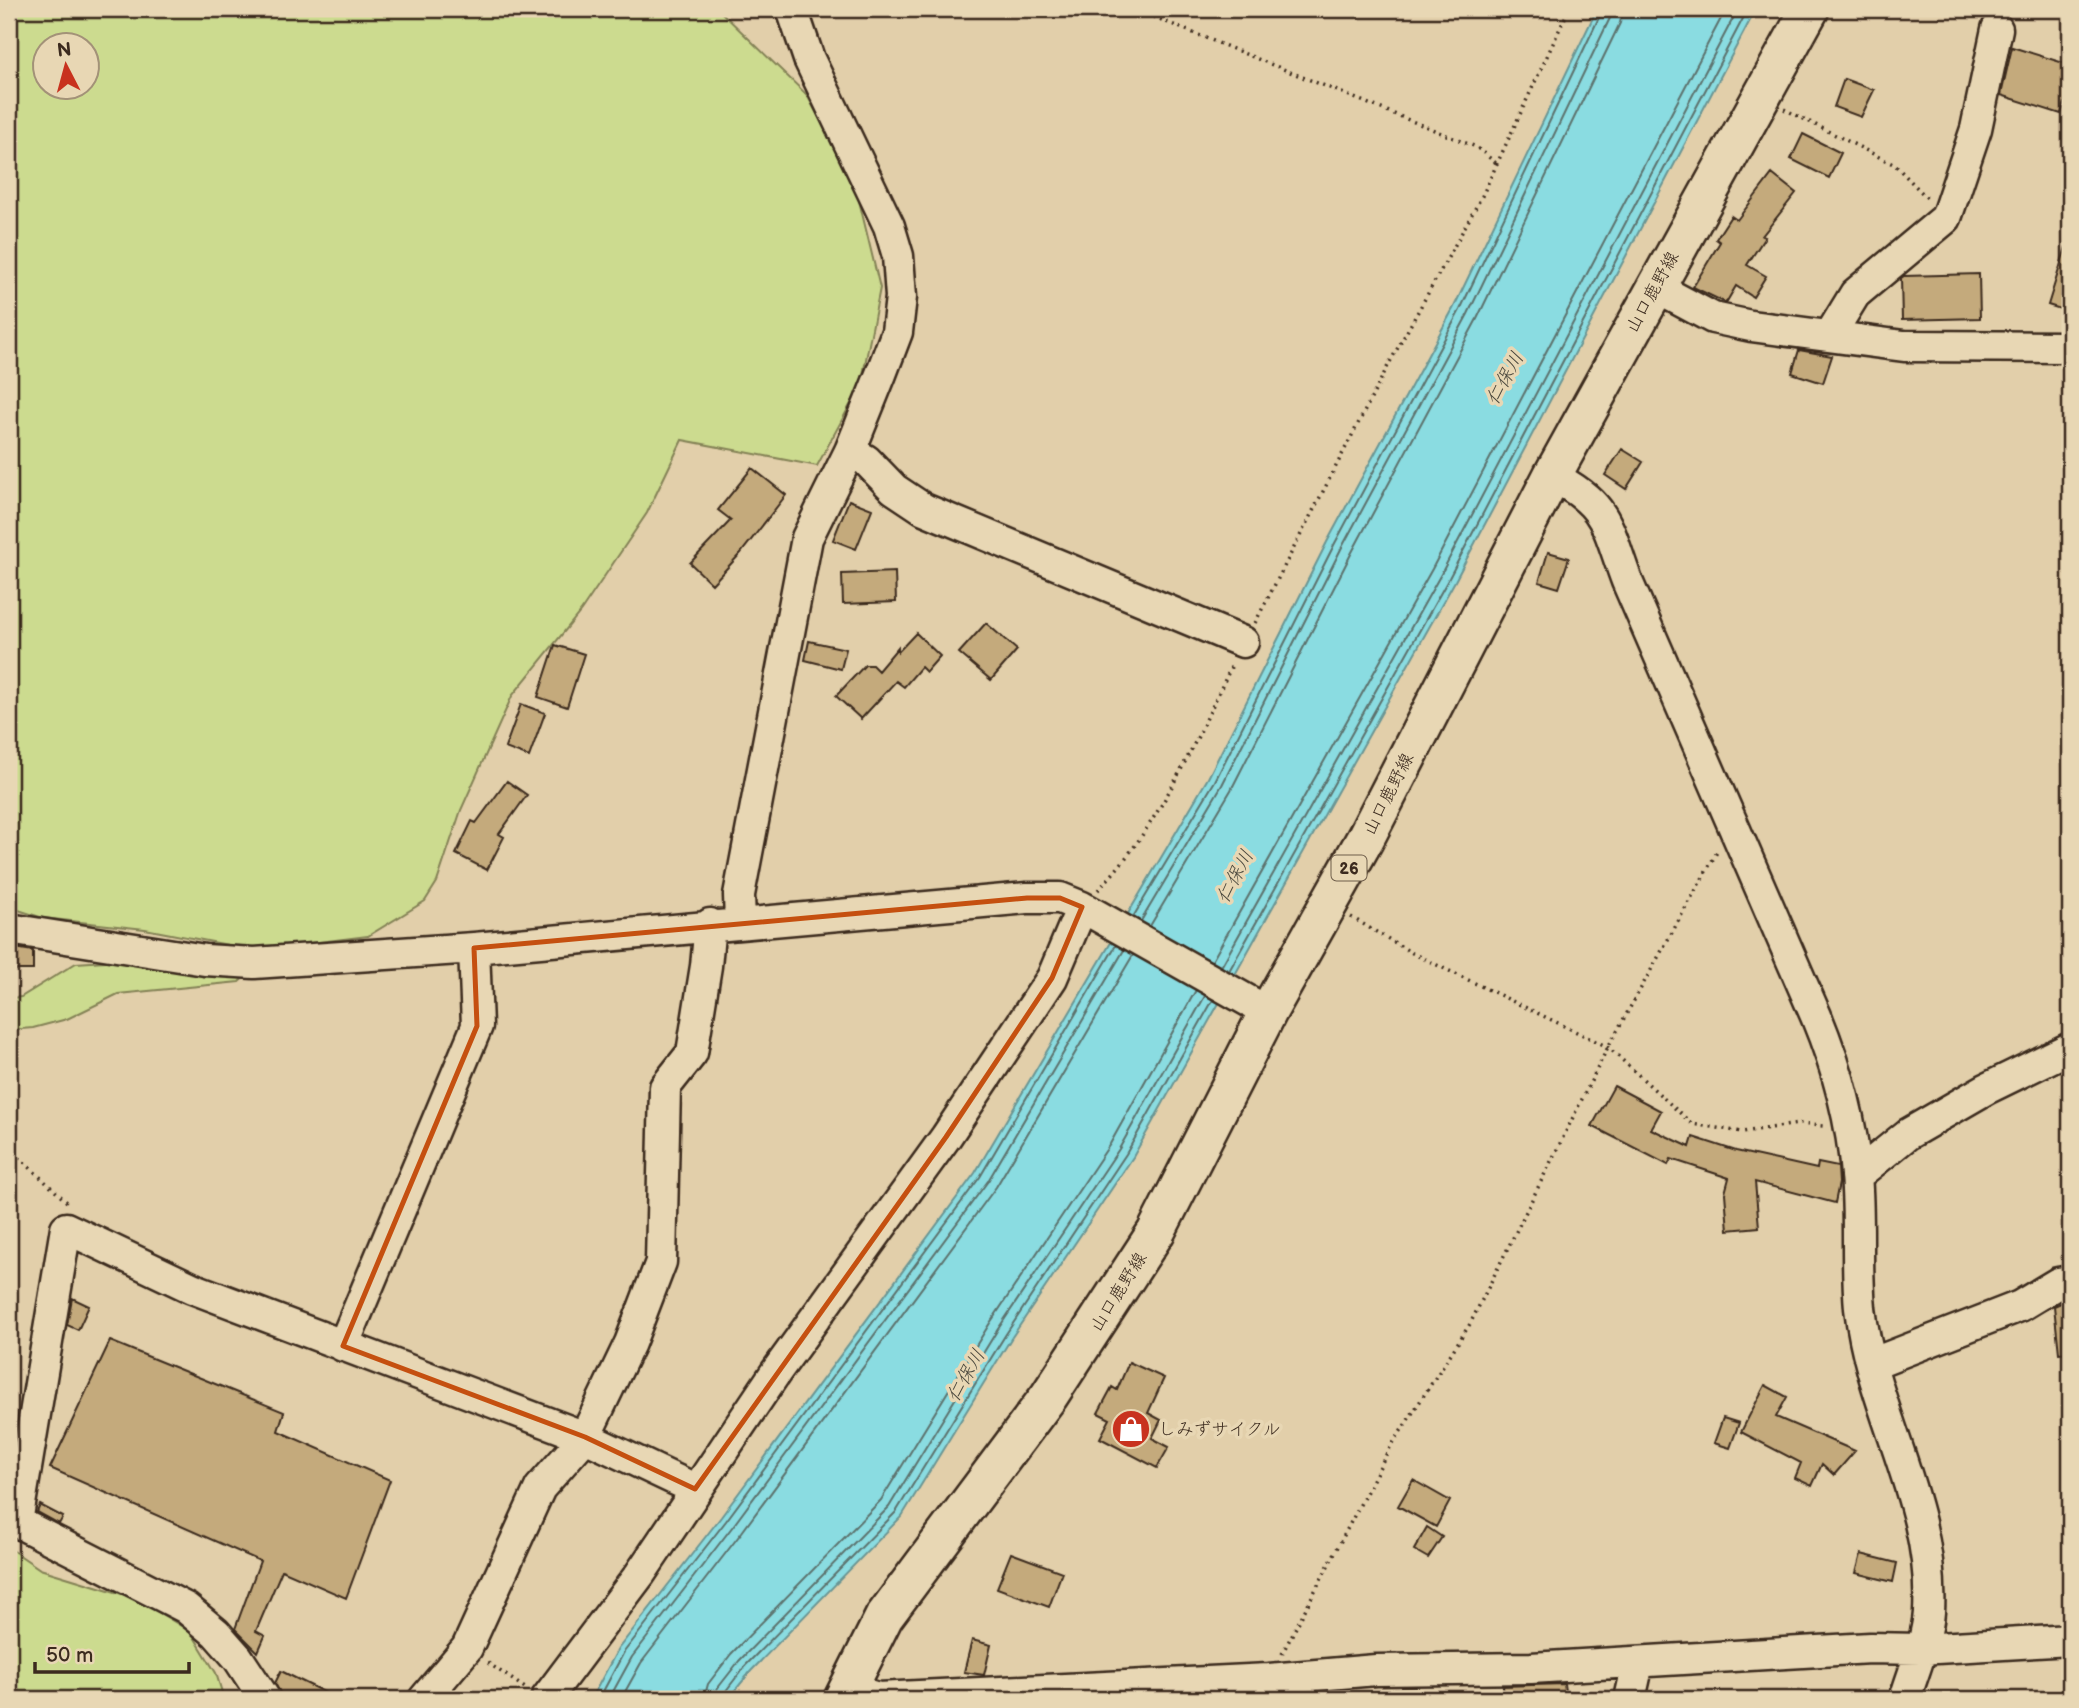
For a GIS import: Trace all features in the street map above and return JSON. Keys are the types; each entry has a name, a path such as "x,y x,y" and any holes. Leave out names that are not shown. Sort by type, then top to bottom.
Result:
{"main road":[{"name":"山口鹿野線","path":"845,1694 884,1617 1049,1396 1109,1308 1156,1232 1256,1005 1329,904 1552,476 1810,9"}],"street":[{"path":"740,922 738,895 807,538 850,451 897,332 901,297 898,256 889,226 809,59 792,9"},
{"path":"1830,335 1855,294 1947,218 1976,129 1997,29"},
{"path":"1655,288 1713,318 1904,346 2070,347"},
{"path":"850,451 866,460 894,489 924,509 1243,642"},
{"path":"1552,476 1580,490 1600,509 1626,581 1832,1054 1850,1129 1856,1175 1860,1309 1877,1393 1923,1524 1928,1574 1928,1615 1905,1699"},
{"path":"9,929 205,960 254,963 474,948 710,924 1027,898 1060,898 1256,1005"},
{"path":"538,1696 640,1574 695,1489 946,1138 1052,978 1086,910"},
{"path":"424,1699 467,1648 540,1488 585,1437 630,1343 661,1262 665,1087 692,1053 710,924"},
{"path":"343,1346 477,1026 474,948"},
{"path":"1856,1175 1908,1133 1986,1089 2070,1048"},
{"path":"265,1699 238,1658 216,1633 186,1608 17,1522 66,1228 192,1288 585,1437 695,1489"},
{"path":"1871,1364 2020,1306 2059,1283 2070,1280"},
{"path":"845,1694 878,1698 1131,1691 1376,1670 1531,1668 1870,1648 2070,1640"},
{"path":"1630,1699 1638,1663"}],"path":[{"path":"1134,9 1476,147 1496,163"},
{"path":"1086,910 1127,860 1175,780 1243,642 1268,601 1390,362 1482,196 1569,9"},
{"path":"1761,97 1895,165 1947,218"},
{"path":"1269,1679 1388,1451 1470,1324 1608,1047 1723,841 1736,837"},
{"path":"1329,904 1414,954 1608,1047 1692,1124 1741,1132 1799,1124 1850,1129"},
{"path":"9,1148 72,1207 66,1228"},
{"path":"467,1648 538,1696"}],"highlighted area":[{"path":"1027,898 1060,898 1082,907 1052,978 946,1137 695,1489 585,1437 343,1346 477,1026 474,948"}],"green space":[{"path":"9,9 718,9 807,95 856,188 880,288 861,385 817,466 682,440 647,513 581,611 512,696 461,810 437,882 425,901 368,936 254,950 145,929 43,918 9,907"},
{"path":"120,960 249,973 239,982 118,994 67,1019 33,1028 9,1030 9,998 21,997 76,963"},
{"path":"9,1548 40,1569 135,1598 191,1632 216,1673 224,1699 9,1699"}],"water":[{"name":"仁保川","path":"1597,9 1756,9 1455,581 1133,1157 1012,1337 902,1516 751,1671 728,1699 591,1699 618,1649 721,1517 975,1173 1208,778 1327,542 1454,307"}],"building":[{"path":"2012,47 2070,65 2070,87 2061,114 2001,95"},
{"path":"1844,79 1874,90 1861,117 1834,107"},
{"path":"1803,134 1841,153 1829,178 1791,159"},
{"path":"1772,174 1796,193 1762,236 1765,237 1747,265 1766,276 1753,297 1736,286 1726,303 1693,287 1720,242 1716,239 1731,216 1737,220"},
{"path":"2066,247 2070,247 2070,312 2048,305"},
{"path":"1979,274 1980,318 1902,320 1901,278 1904,276"},
{"path":"1799,350 1832,356 1823,383 1792,373"},
{"path":"1622,449 1643,462 1626,489 1605,475"},
{"path":"752,468 786,495 741,553 712,584 690,563 731,520 718,510"},
{"path":"849,500 872,509 856,549 833,540"},
{"path":"1548,552 1569,558 1559,588 1539,582"},
{"path":"895,572 896,602 843,604 842,574"},
{"path":"986,623 1017,650 991,680 959,653"},
{"path":"916,633 940,656 926,672 921,667 904,687 896,681 861,719 836,696 865,665 872,665 878,671 898,647 898,652"},
{"path":"809,641 846,649 841,669 805,660"},
{"path":"555,645 584,654 567,707 538,697"},
{"path":"521,704 545,713 529,757 505,748"},
{"path":"507,781 527,795 499,834 504,837 487,870 456,854 472,821 476,823"},
{"path":"9,947 33,951 33,970 9,970"},
{"path":"1614,1086 1661,1111 1651,1129 1690,1147 1693,1137 1736,1151 1817,1169 1818,1163 1838,1167 1839,1183 1835,1203 1755,1182 1759,1227 1728,1230 1725,1193 1729,1178 1671,1159 1668,1165 1592,1126"},
{"path":"72,1298 89,1306 78,1330 67,1325"},
{"path":"2070,1299 2070,1352 2059,1353 2054,1306"},
{"path":"110,1341 284,1412 278,1431 390,1480 346,1598 282,1570 256,1631 265,1636 258,1652 235,1629 260,1561 50,1468"},
{"name":"しみずサイクル","path":"1129,1362 1164,1378 1148,1413 1161,1420 1152,1438 1169,1447 1157,1468 1100,1438 1110,1419 1098,1413 1112,1387 1117,1390"},
{"path":"1765,1385 1787,1397 1776,1417 1855,1451 1834,1475 1822,1464 1812,1486 1795,1478 1801,1463 1741,1432"},
{"path":"1723,1418 1739,1423 1730,1448 1714,1443"},
{"path":"1413,1480 1450,1501 1436,1527 1398,1506"},
{"path":"40,1505 63,1517 59,1524 37,1512"},
{"path":"1427,1527 1442,1537 1428,1558 1414,1550"},
{"path":"1011,1553 1062,1572 1049,1607 997,1588"},
{"path":"1861,1554 1897,1563 1893,1582 1856,1573"},
{"path":"972,1640 991,1645 984,1675 964,1672"},
{"path":"281,1671 338,1699 282,1699 275,1683"},
{"path":"1564,1684 1566,1699 1504,1699 1503,1686"}],"place":[{"name":"しみずサイクル","path":"1131,1429"}]}
